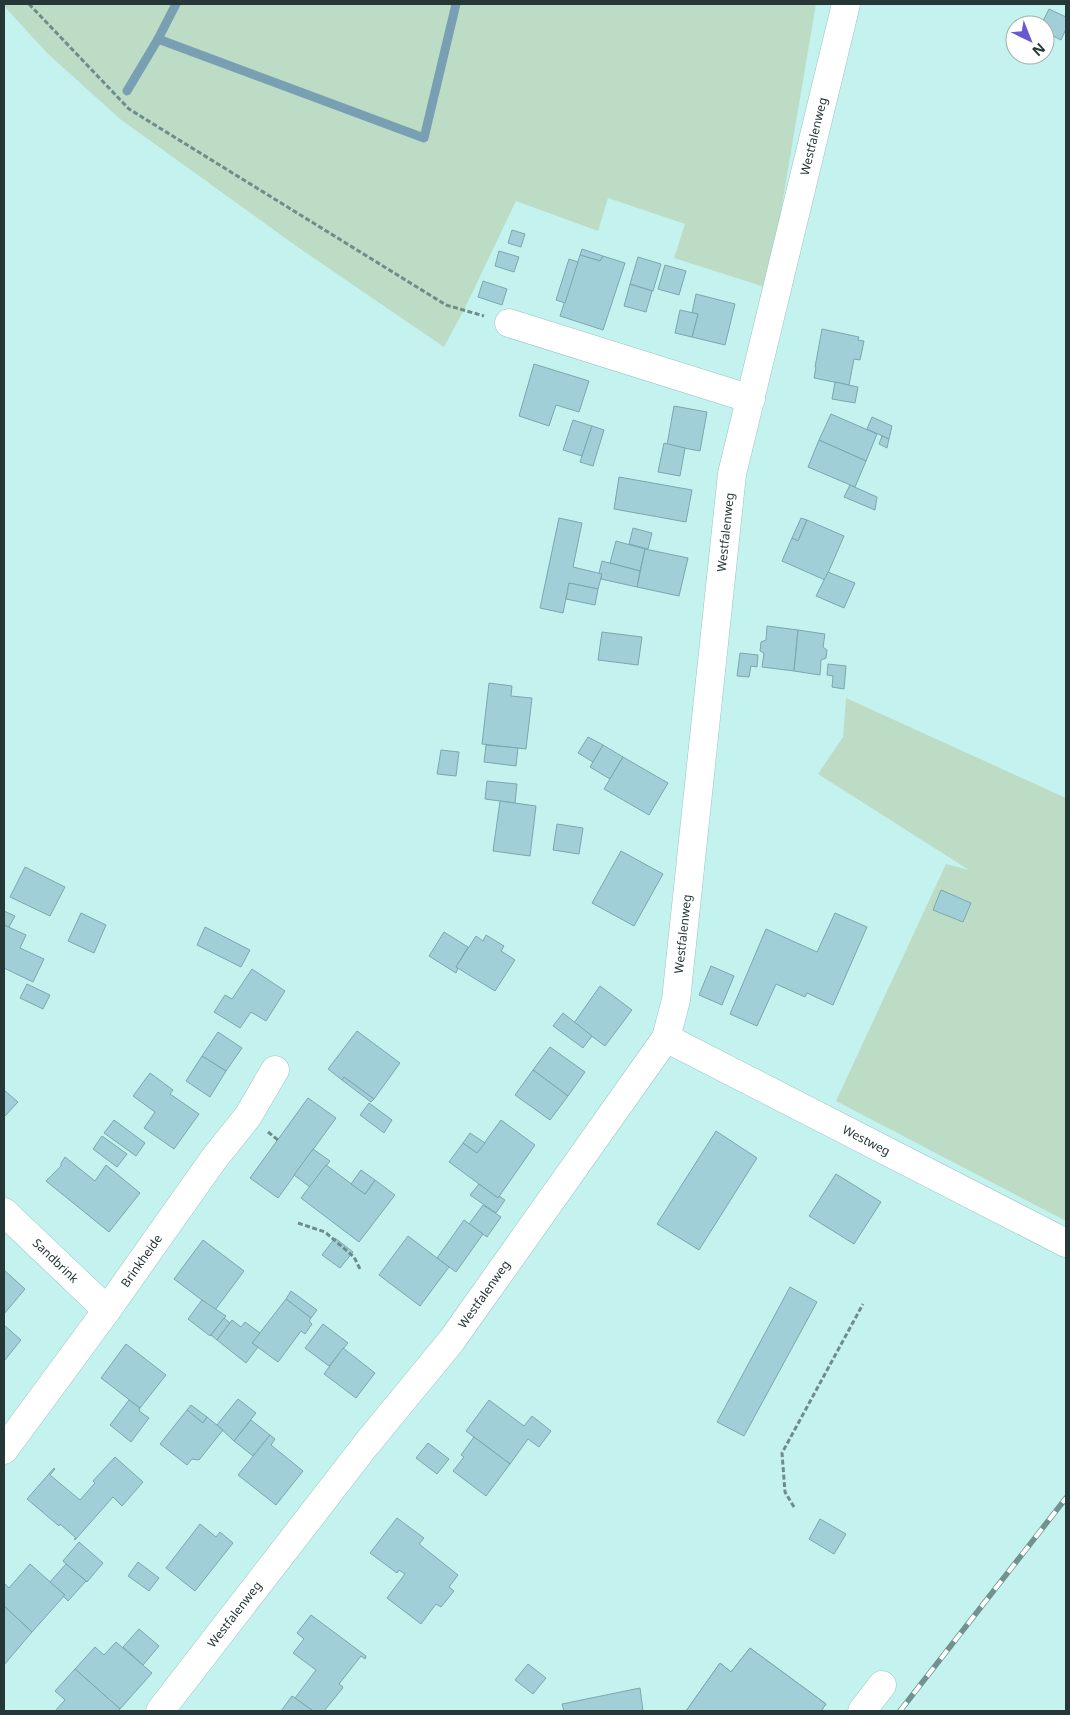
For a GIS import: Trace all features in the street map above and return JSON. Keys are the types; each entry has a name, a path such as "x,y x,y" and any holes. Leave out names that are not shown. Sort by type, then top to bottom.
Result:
{"street":[{"name":"Westfalenweg","path":"160,1711 365,1446 452,1340 666,1038 676,1000 732,474 846,4"},
{"path":"508,323 750,399"},
{"name":"Westweg","path":"666,1038 1066,1243"},
{"name":"Brinkheide","path":"4,1450 107,1310 213,1160 248,1116 275,1070"},
{"name":"Sandbrink","path":"4,1212 107,1310"},
{"path":"862,1711 882,1685"}],"path":[{"path":"29,4 129,109 446,305 508,323"},
{"path":"298,1223 325,1232 354,1257 360,1268"},
{"path":"794,1507 785,1492 782,1453 863,1304"}],"green space":[{"path":"4,4 816,4 768,288 674,258 685,224 608,198 598,231 516,201 465,308 444,347 299,248 120,119 47,53"},
{"path":"846,698 1066,798 1066,1221 836,1101 946,864 969,870 818,774 843,737"}],"building":[{"path":"1049,9 1066,17 1066,29 1061,40 1055,37 1055,15 1046,15"},
{"path":"512,230 525,234 521,247 508,243"},
{"path":"582,249 603,256 600,261 580,255"},
{"path":"499,251 519,257 514,272 495,266"},
{"path":"580,255 600,261 603,256 625,263 603,330 560,316"},
{"path":"638,257 661,264 653,291 630,284"},
{"path":"569,259 578,262 565,303 556,300"},
{"path":"665,265 686,271 679,295 658,289"},
{"path":"483,281 507,289 502,305 478,297"},
{"path":"630,284 652,291 646,312 624,306"},
{"path":"696,294 735,304 725,345 692,337 698,314 692,313"},
{"path":"680,310 698,314 692,337 675,333"},
{"path":"822,329 859,337 858,340 864,341 860,360 854,359 849,385 814,378"},
{"path":"534,364 589,381 579,412 556,405 549,426 519,416"},
{"path":"835,382 858,387 855,403 832,399"},
{"path":"674,406 707,412 700,451 667,445"},
{"path":"831,414 877,434 866,461 819,440"},
{"path":"872,417 892,426 889,439 867,429"},
{"path":"573,420 592,426 582,456 563,450"},
{"path":"592,426 604,430 593,466 580,462"},
{"path":"882,436 889,439 887,448 879,444"},
{"path":"819,440 866,461 855,487 808,467"},
{"path":"664,443 685,448 680,476 658,472"},
{"path":"619,477 692,490 686,522 614,509"},
{"path":"850,485 877,497 875,510 844,497"},
{"path":"559,518 582,523 573,567 602,574 598,589 569,583 563,613 540,608"},
{"path":"801,518 807,520 798,541 792,538"},
{"path":"807,520 844,536 825,580 782,561 792,538 798,541"},
{"path":"633,528 652,533 648,549 629,544"},
{"path":"616,541 645,549 640,571 610,563"},
{"path":"645,549 688,558 679,596 637,587"},
{"path":"602,561 640,571 637,587 601,579 602,574 599,573"},
{"path":"828,572 855,583 844,608 816,596"},
{"path":"569,583 598,589 595,605 566,599"},
{"path":"767,626 798,630 794,671 762,667 764,653 760,651 761,642 766,640"},
{"path":"798,630 825,634 823,647 827,650 826,658 821,660 820,675 794,671"},
{"path":"602,632 642,637 638,665 598,660"},
{"path":"740,653 758,655 757,667 751,666 749,677 737,676"},
{"path":"828,664 846,666 844,689 832,687 833,676 827,675"},
{"path":"489,683 512,686 511,696 532,698 526,749 482,744"},
{"path":"588,737 603,745 593,762 578,753"},
{"path":"486,745 518,748 516,766 484,762"},
{"path":"603,745 623,757 610,779 590,767"},
{"path":"441,750 459,752 456,776 437,774"},
{"path":"623,757 668,783 649,815 604,789"},
{"path":"487,781 517,784 515,803 485,799"},
{"path":"500,801 536,806 530,856 493,851"},
{"path":"557,824 583,828 579,854 553,850"},
{"path":"621,851 663,874 634,926 592,903"},
{"path":"25,867 65,887 50,916 10,897"},
{"path":"941,890 971,903 963,922 933,910"},
{"path":"4,911 15,916 9,927 4,925"},
{"path":"81,913 106,925 94,953 68,941"},
{"path":"835,913 867,927 833,1005 807,993 805,997 776,984 757,1026 730,1014 766,929 817,952"},
{"path":"4,925 26,935 20,948 44,959 33,982 4,968"},
{"path":"205,927 250,950 241,967 197,945"},
{"path":"444,932 468,947 456,967 458,968 456,973 429,956"},
{"path":"486,935 504,946 501,951 515,960 495,991 456,967 476,936 483,941"},
{"path":"711,966 734,976 722,1005 699,995"},
{"path":"252,969 285,991 266,1021 251,1012 240,1028 214,1012 225,995 232,999"},
{"path":"27,984 50,995 43,1009 20,998"},
{"path":"600,986 632,1010 605,1046 574,1023"},
{"path":"563,1013 592,1036 583,1048 553,1026"},
{"path":"357,1031 400,1063 374,1099 344,1077 342,1080 328,1069"},
{"path":"218,1032 242,1048 226,1071 202,1056"},
{"path":"550,1047 585,1072 568,1096 533,1070"},
{"path":"202,1056 226,1071 210,1097 186,1081"},
{"path":"533,1070 568,1096 550,1120 515,1095"},
{"path":"150,1073 173,1090 170,1094 199,1114 174,1149 144,1128 155,1112 133,1096"},
{"path":"344,1077 374,1099 371,1102 342,1080"},
{"path":"4,1090 18,1102 4,1117"},
{"path":"308,1098 336,1118 278,1198 250,1178"},
{"path":"369,1103 392,1120 384,1133 360,1115"},
{"path":"114,1120 145,1143 136,1156 104,1133"},
{"path":"501,1120 535,1145 498,1198 449,1162 463,1143 477,1153"},
{"path":"716,1131 757,1158 699,1250 657,1224"},
{"path":"470,1133 485,1143 477,1153 463,1143"},
{"path":"102,1136 127,1154 117,1167 93,1149"},
{"path":"313,1149 330,1161 310,1187 294,1175"},
{"path":"65,1157 95,1181 106,1165 140,1193 109,1232 46,1181 61,1166"},
{"path":"326,1165 365,1194 375,1180 395,1195 359,1242 301,1198"},
{"path":"361,1170 375,1180 365,1194 351,1184"},
{"path":"836,1174 881,1202 854,1244 809,1216"},
{"path":"479,1184 498,1198 499,1196 505,1200 496,1213 470,1195"},
{"path":"483,1205 501,1217 487,1237 469,1224"},
{"path":"464,1220 483,1234 456,1272 437,1258"},
{"path":"408,1236 449,1267 420,1306 379,1275"},
{"path":"335,1238 353,1252 340,1268 322,1255"},
{"path":"203,1240 244,1271 215,1310 174,1279"},
{"path":"4,1270 25,1289 4,1314"},
{"path":"790,1287 817,1302 744,1436 717,1422"},
{"path":"291,1291 317,1310 311,1318 286,1299"},
{"path":"286,1299 311,1318 309,1321 312,1324 305,1334 301,1331 278,1362 252,1343"},
{"path":"202,1300 226,1316 210,1336 188,1319"},
{"path":"224,1318 230,1323 217,1340 211,1335"},
{"path":"232,1320 241,1327 245,1322 260,1333 252,1343 258,1347 246,1363 217,1340"},
{"path":"323,1324 348,1343 329,1366 305,1348"},
{"path":"4,1325 21,1340 4,1361"},
{"path":"126,1344 166,1375 140,1408 101,1378"},
{"path":"343,1348 375,1373 356,1398 324,1374"},
{"path":"238,1399 256,1413 234,1441 217,1425"},
{"path":"129,1400 149,1418 131,1442 110,1425"},
{"path":"489,1400 524,1426 532,1416 551,1431 539,1447 528,1439 510,1464 466,1431"},
{"path":"191,1405 207,1417 203,1423 187,1410"},
{"path":"187,1410 203,1423 207,1417 223,1430 199,1460 192,1459 187,1465 160,1444"},
{"path":"251,1420 270,1435 253,1456 234,1441"},
{"path":"270,1435 275,1439 271,1445 303,1471 276,1505 238,1475"},
{"path":"474,1437 510,1464 486,1496 453,1471 464,1457 461,1455"},
{"path":"428,1443 449,1459 437,1474 416,1458"},
{"path":"115,1457 143,1482 122,1506 113,1497 75,1540 76,1538 60,1524 59,1526 27,1499 54,1468 50,1475 80,1500 95,1483 93,1481"},
{"path":"397,1518 424,1538 419,1544 458,1575 449,1587 454,1591 441,1607 436,1604 421,1624 387,1598 405,1574 399,1570 397,1573 370,1553"},
{"path":"820,1519 846,1534 834,1554 809,1539"},
{"path":"200,1524 216,1537 220,1532 233,1543 195,1591 166,1568"},
{"path":"79,1542 103,1563 87,1582 63,1561"},
{"path":"138,1562 159,1578 149,1591 128,1576"},
{"path":"30,1564 65,1595 32,1632 4,1606 4,1583 9,1588"},
{"path":"66,1564 86,1581 68,1601 63,1596 65,1595 50,1582"},
{"path":"4,1606 32,1632 4,1665"},
{"path":"311,1615 366,1656 365,1659 361,1656 339,1684 343,1687 342,1689 324,1711 313,1711 295,1698 316,1670 293,1653 304,1639 297,1633"},
{"path":"139,1629 159,1646 143,1665 123,1647"},
{"path":"116,1642 152,1673 120,1709 75,1669 95,1647 104,1655"},
{"path":"750,1648 826,1704 821,1711 686,1711 720,1663 731,1672"},
{"path":"750,1648 826,1704 821,1711 686,1711 720,1663 731,1672"},
{"path":"528,1664 546,1678 533,1694 515,1680"},
{"path":"75,1669 120,1709 118,1711 55,1711 65,1700 55,1691"},
{"path":"640,1688 643,1711 564,1711 562,1704"},
{"path":"292,1696 295,1698 313,1711 281,1711"}],"waterway":[{"path":"127,91 176,4"},
{"path":"158,39 424,138 456,4"}],"railway":[{"path":"900,1711 1066,1498"}]}
